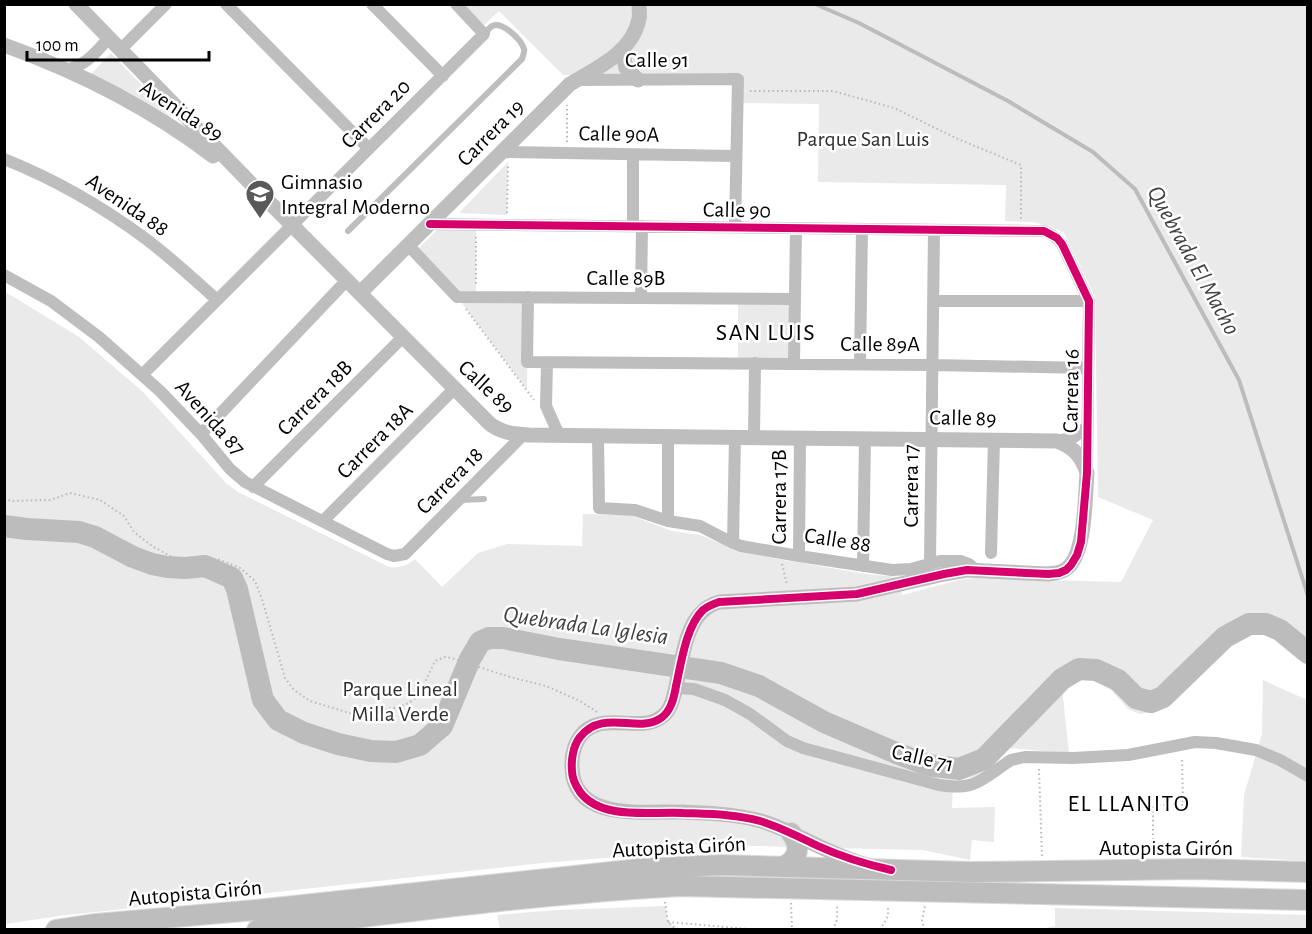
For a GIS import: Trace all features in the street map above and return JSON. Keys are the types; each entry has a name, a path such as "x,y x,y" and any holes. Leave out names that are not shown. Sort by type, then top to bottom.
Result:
{"highway":[{"path":"783,867 792,862 797,853 797,843 791,833"},
{"name":"Autopista Girón","path":"56,930 96,924 256,910 639,869 720,866 1015,872 1196,869 1308,872"},
{"name":"Autopista Girón","path":"257,930 540,897 664,887 708,886 1308,900"}],"street":[{"name":"Calle 89","path":"76,4 455,388 496,428 507,433 1057,441 1074,437 1087,427"},
{"path":"120,50 166,4"},
{"path":"226,4 369,149"},
{"path":"372,4 442,75"},
{"path":"456,4 484,34"},
{"path":"638,80 626,68 622,50 633,35 639,19 639,4"},
{"name":"Carrera 20","path":"142,375 484,34"},
{"path":"66,69 76,68 86,62 109,38"},
{"name":"Avenida 89","path":"4,45 66,69 169,125 262,195"},
{"name":"Carrera 19","path":"360,293 572,84 612,59 622,50"},
{"name":"Calle 91","path":"572,84 638,80 738,85"},
{"path":"735,227 738,85"},
{"name":"Calle 90A","path":"505,152 736,156"},
{"path":"633,154 641,298"},
{"name":"Avenida 88","path":"4,159 96,205 154,246 217,300"},
{"name":"Calle 90","path":"430,224 1044,231"},
{"path":"794,364 796,228"},
{"path":"860,364 862,229"},
{"name":"Carrera 17","path":"930,563 934,230"},
{"name":"Carrera 16","path":"1044,231 1057,238 1062,244 1089,301 1087,472 1081,542 1071,565"},
{"path":"408,245 457,297"},
{"name":"Avenida 87","path":"4,275 34,290 99,337 160,391 230,469 245,482 387,554 394,556 405,554"},
{"path":"201,434 347,280"},
{"name":"Calle 89B","path":"457,297 795,298"},
{"name":"Calle 89A","path":"528,297 527,362 932,364 1088,368"},
{"path":"933,301 1089,301"},
{"name":"Carrera 18B","path":"253,486 404,336"},
{"path":"546,362 546,406 559,435"},
{"path":"754,437 755,363"},
{"name":"Carrera 18A","path":"323,521 455,388"},
{"name":"Carrera 18","path":"405,554 523,435"},
{"name":"Calle 88","path":"598,436 599,508 635,510 668,521 700,526 734,543 863,566 902,570 940,561 961,561 976,570 1048,574 1059,573 1071,565"},
{"path":"668,436 668,521"},
{"path":"734,543 735,437"},
{"name":"Carrera 17B","path":"799,556 800,438"},
{"path":"863,566 865,439"},
{"path":"992,553 994,440"},
{"path":"1057,441 1081,458 1087,472"},
{"path":"891,870 843,857 791,833 758,821 682,812 619,812 605,809 585,798 576,786 571,763 574,750 578,739 585,731 599,724 645,723 661,718 670,707 690,631 701,612 709,606 732,600 857,594 944,574 976,570"},
{"name":"Calle 71","path":"677,682 725,700 750,714 786,741 803,748 939,785 953,787 978,783 1011,760 1024,757 1073,758 1128,755 1195,742 1256,750 1280,759 1308,776"},
{"path":"791,833 811,847 844,890"}],"lane":[{"path":"348,231 522,59 524,47 506,28 492,26 484,34"},
{"path":"459,500 484,500"}],"path":[{"path":"567,153 572,84"},
{"path":"738,85 833,92 894,108 958,139 1021,165 1021,231"},
{"path":"505,152 507,225"},
{"path":"475,224 476,297"},
{"path":"457,297 540,408 546,406"},
{"path":"4,499 12,501 50,500 70,493 100,500 124,516 134,531 152,546 174,558 199,561 218,559 240,568 255,581 285,678 294,690 310,701 356,715 399,708 409,704 419,694 435,661 445,657 546,686 580,701 614,722"},
{"path":"779,552 790,597"},
{"path":"1153,862 1153,805 1183,805 1182,745"},
{"path":"1039,756 1042,865"},
{"path":"664,887 668,922 677,930"},
{"path":"791,888 792,930"},
{"path":"832,930 844,890"},
{"path":"880,930 888,916 889,891"},
{"path":"924,930 922,920 928,892"},
{"path":"668,922 759,930"},
{"path":"703,925 704,930"}],"green space":[{"path":"464,5 1307,5 1307,665 1270,635 1248,631 1228,643 1156,711 1140,714 1128,709 1112,691 1092,678 1077,677 1062,688 1069,753 1008,748 981,776 953,779 952,808 995,807 994,842 972,840 970,860 923,850 705,844 691,851 542,863 59,916 5,924 4,291 79,337 143,392 226,483 238,492 389,567 403,566 415,559 442,587 478,553 507,544 582,546 583,514 630,515 672,531 700,535 724,545 772,558 866,574 898,577 902,595 974,578 1121,582 1153,520 1098,497 1095,297 1064,233 1033,222 1005,221 1006,185 818,182 819,104 742,103 742,73 563,75 499,11 484,25"},
{"path":"111,53 173,118 91,74"},
{"path":"508,162 507,215 459,213"},
{"path":"439,228 476,229 476,297 457,297 415,252"},
{"path":"528,301 527,390 461,302"},
{"path":"738,303 793,303 793,359 738,359"},
{"path":"1263,680 1307,700 1307,861 1241,857 1244,795 1262,734"},
{"path":"666,906 668,922 677,929 500,929 497,915 558,910"},
{"path":"1055,908 1307,915 1307,929 1040,929 1055,926"}],"waterway":[{"name":"Quebrada El Macho","path":"815,4 859,23 1008,101 1093,152 1135,189 1239,380 1308,596"},
{"name":"Quebrada La Iglesia","path":"4,526 79,532 95,537 133,557 152,564 185,568 205,566 232,578 237,589 263,700 278,720 304,733 338,744 371,751 396,752 420,745 442,726 470,659 480,642 489,638 503,638 559,649 721,673 759,686 824,722 896,753 928,765 959,769 984,759 1062,679 1079,669 1096,670 1118,680 1136,698 1151,702 1163,697 1225,637 1249,624 1266,624 1280,630 1308,653"}],"cycle path":[{"path":"430,224 1044,231 1057,238 1062,244 1089,301 1087,473 1081,542 1071,565 1059,573 967,570 857,594 719,602 703,610 692,626 685,646 673,700 664,715 652,722 642,724 610,722 599,724 580,737 574,749 572,758 574,782 589,801 601,807 628,813 712,814 751,819 775,826 845,857 891,870"}],"place":[{"name":"Gimnasio Integral Moderno","path":"260,220"}],"district":[{"name":"SAN LUIS","path":"766,332"},
{"name":"EL LLANITO","path":"1129,803"}],"park label":[{"name":"Parque San Luis","path":"863,138"},
{"name":"Parque Lineal Milla Verde","path":"400,700"}]}
